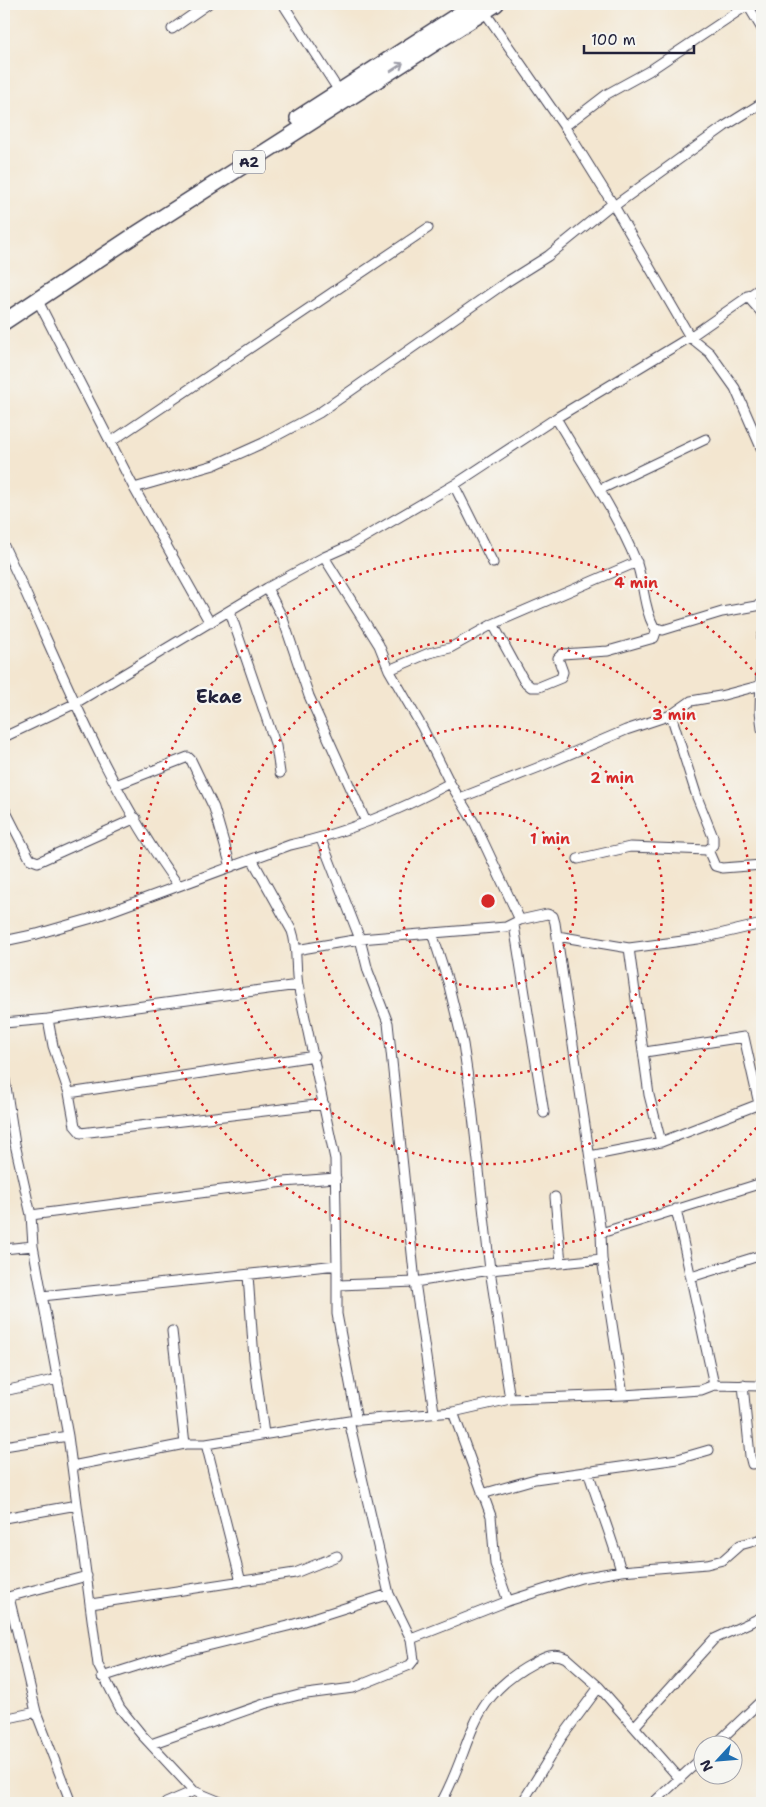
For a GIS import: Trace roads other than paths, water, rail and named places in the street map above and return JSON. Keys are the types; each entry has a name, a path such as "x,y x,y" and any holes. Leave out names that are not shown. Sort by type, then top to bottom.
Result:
{"highway":[{"name":"A2","path":"4,312 340,91 484,6"},
{"name":"A2","path":"4,322 484,6"}],"street":[{"path":"172,28 208,4"},
{"path":"283,4 340,91"},
{"path":"564,127 607,94 649,71 748,4 762,29"},
{"path":"484,6 613,205 690,336 710,353 735,388 762,450"},
{"path":"134,488 214,465 263,443 319,413 505,283 548,256 613,205 725,126 762,103"},
{"path":"112,441 428,228"},
{"path":"4,737 74,704 230,612 267,588 324,556 351,544 454,485 556,418 690,336 762,287"},
{"path":"747,296 762,314"},
{"path":"38,301 112,441 134,488 210,623"},
{"path":"556,418 601,489 637,562 651,622 657,629 662,630 722,612 762,605"},
{"path":"601,489 706,439"},
{"path":"454,485 494,563"},
{"path":"4,546 82,722 156,856 178,885"},
{"path":"324,556 380,645 389,670 422,727 450,784 460,798 517,922 544,1113"},
{"path":"389,670 429,653 450,648 493,624 637,562"},
{"path":"267,588 283,619 309,696 366,822"},
{"path":"230,612 276,746 280,773"},
{"path":"493,624 524,681 531,687 539,687 561,678 563,672 558,658 562,654 608,652 646,642 654,638 657,629"},
{"path":"762,636 760,712 762,729"},
{"path":"460,798 626,730 671,715 691,701 762,685"},
{"path":"578,859 630,847 708,850 713,845 713,837 697,797 671,715"},
{"path":"116,784 188,757 214,808 231,868"},
{"path":"4,941 89,919 290,845 321,838 415,802 450,784"},
{"path":"4,808 30,859 38,862 136,818"},
{"path":"321,838 360,939 368,971 388,1023 415,1282 434,1412"},
{"path":"708,850 715,866 722,868 762,865"},
{"path":"151,1744 264,1704 300,1695 353,1688 398,1670 414,1660 411,1639 390,1594 353,1421 338,1314 339,1285 335,1159 294,966 296,950 292,931 252,859"},
{"path":"296,950 360,939 506,927 547,914 553,916 601,1232 602,1260 622,1395"},
{"path":"557,936 629,948 698,939 762,924"},
{"path":"432,933 457,1014 463,1044 471,1098 490,1270 510,1399"},
{"path":"629,948 645,1052 649,1095 661,1142"},
{"path":"4,1023 48,1019 298,985"},
{"path":"48,1019 53,1046 69,1093 75,1126 82,1133 324,1104"},
{"path":"590,1156 661,1142 761,1104 744,1037 645,1052"},
{"path":"69,1093 314,1056"},
{"path":"4,1074 15,1144 31,1215 33,1246 68,1436 98,1665 102,1677 120,1708 151,1744 194,1791 223,1803"},
{"path":"31,1215 284,1182 336,1178"},
{"path":"601,1232 762,1184"},
{"path":"555,1197 561,1263"},
{"path":"676,1209 714,1385"},
{"path":"4,1249 33,1246"},
{"path":"691,1277 762,1255"},
{"path":"339,1285 415,1282 490,1270 602,1260"},
{"path":"42,1296 337,1265"},
{"path":"248,1275 254,1359 264,1434"},
{"path":"172,1330 185,1444"},
{"path":"4,1391 58,1379"},
{"path":"72,1466 185,1444 206,1444 353,1421 434,1412 453,1412 510,1399 692,1391 714,1385 762,1386"},
{"path":"743,1385 750,1456 752,1464 762,1464"},
{"path":"453,1412 491,1516 495,1564 508,1601"},
{"path":"4,1446 68,1436"},
{"path":"206,1444 242,1582"},
{"path":"482,1494 535,1479 678,1459 709,1450"},
{"path":"588,1471 603,1520 614,1545 621,1571"},
{"path":"4,1518 78,1506"},
{"path":"411,1639 508,1601 581,1578 621,1571 707,1564 723,1560 740,1545 762,1539"},
{"path":"91,1604 295,1573 337,1556"},
{"path":"71,1803 36,1712 6,1597 87,1576"},
{"path":"102,1677 171,1655 288,1626 390,1594"},
{"path":"636,1726 714,1638 762,1617"},
{"path":"441,1803 477,1714 495,1690 522,1669 548,1655 560,1655 599,1687 636,1726 680,1778"},
{"path":"522,1803 562,1737 599,1687"},
{"path":"726,1734 762,1700"},
{"path":"4,1719 36,1712"},
{"path":"653,1803 694,1765"},
{"path":"166,1803 194,1791"}],"district":[{"name":"Ekae","path":"219,697"}]}
